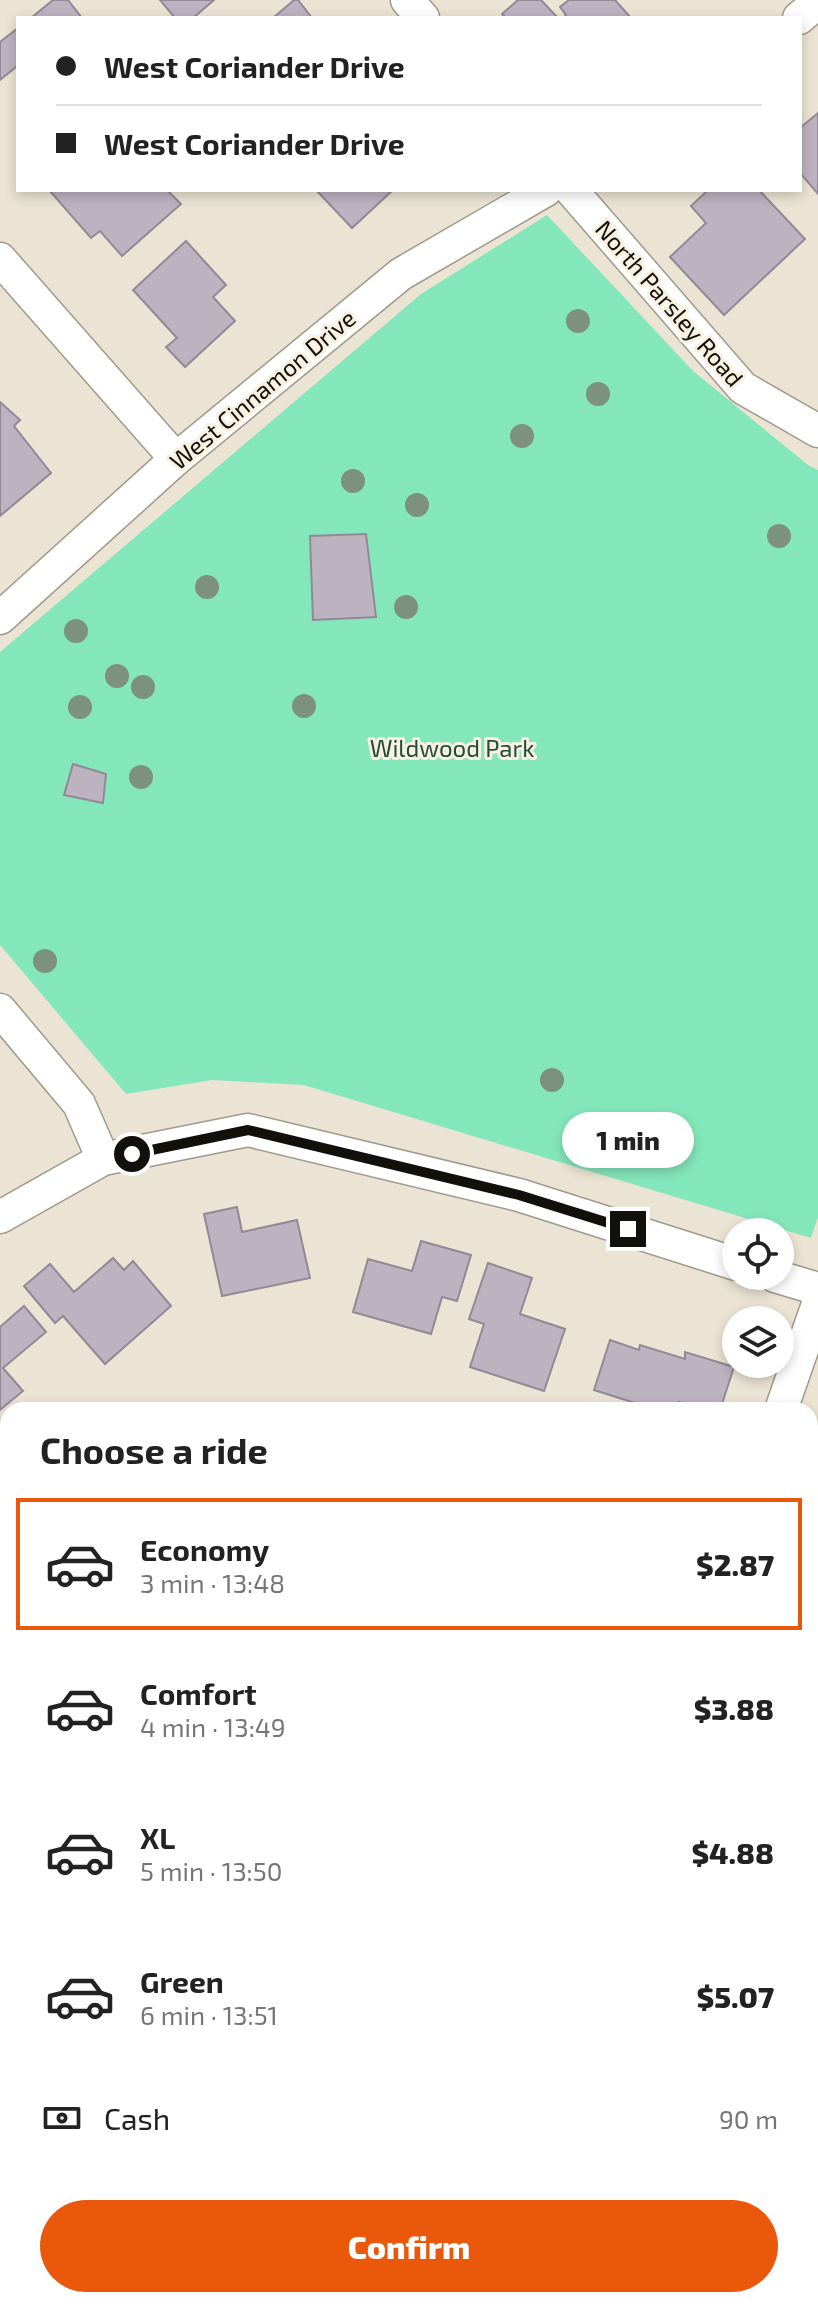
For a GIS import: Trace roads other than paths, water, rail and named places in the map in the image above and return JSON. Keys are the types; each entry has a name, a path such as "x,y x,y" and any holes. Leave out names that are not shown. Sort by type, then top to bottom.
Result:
{"street":[{"path":"407,0 421,16"},
{"path":"801,16 818,2"},
{"name":"West Cinnamon Drive","path":"0,618 176,459 401,274 543,192"},
{"name":"North Parsley Road","path":"573,192 743,388 818,431"},
{"path":"0,259 176,459"},
{"path":"0,1010 79,1104 103,1159"},
{"path":"0,1217 103,1159 248,1130 519,1195 722,1260"},
{"path":"794,1282 818,1289"},
{"path":"784,1402 818,1304"}],"park label":[{"name":"Wildwood Park","path":"452,747"}]}
